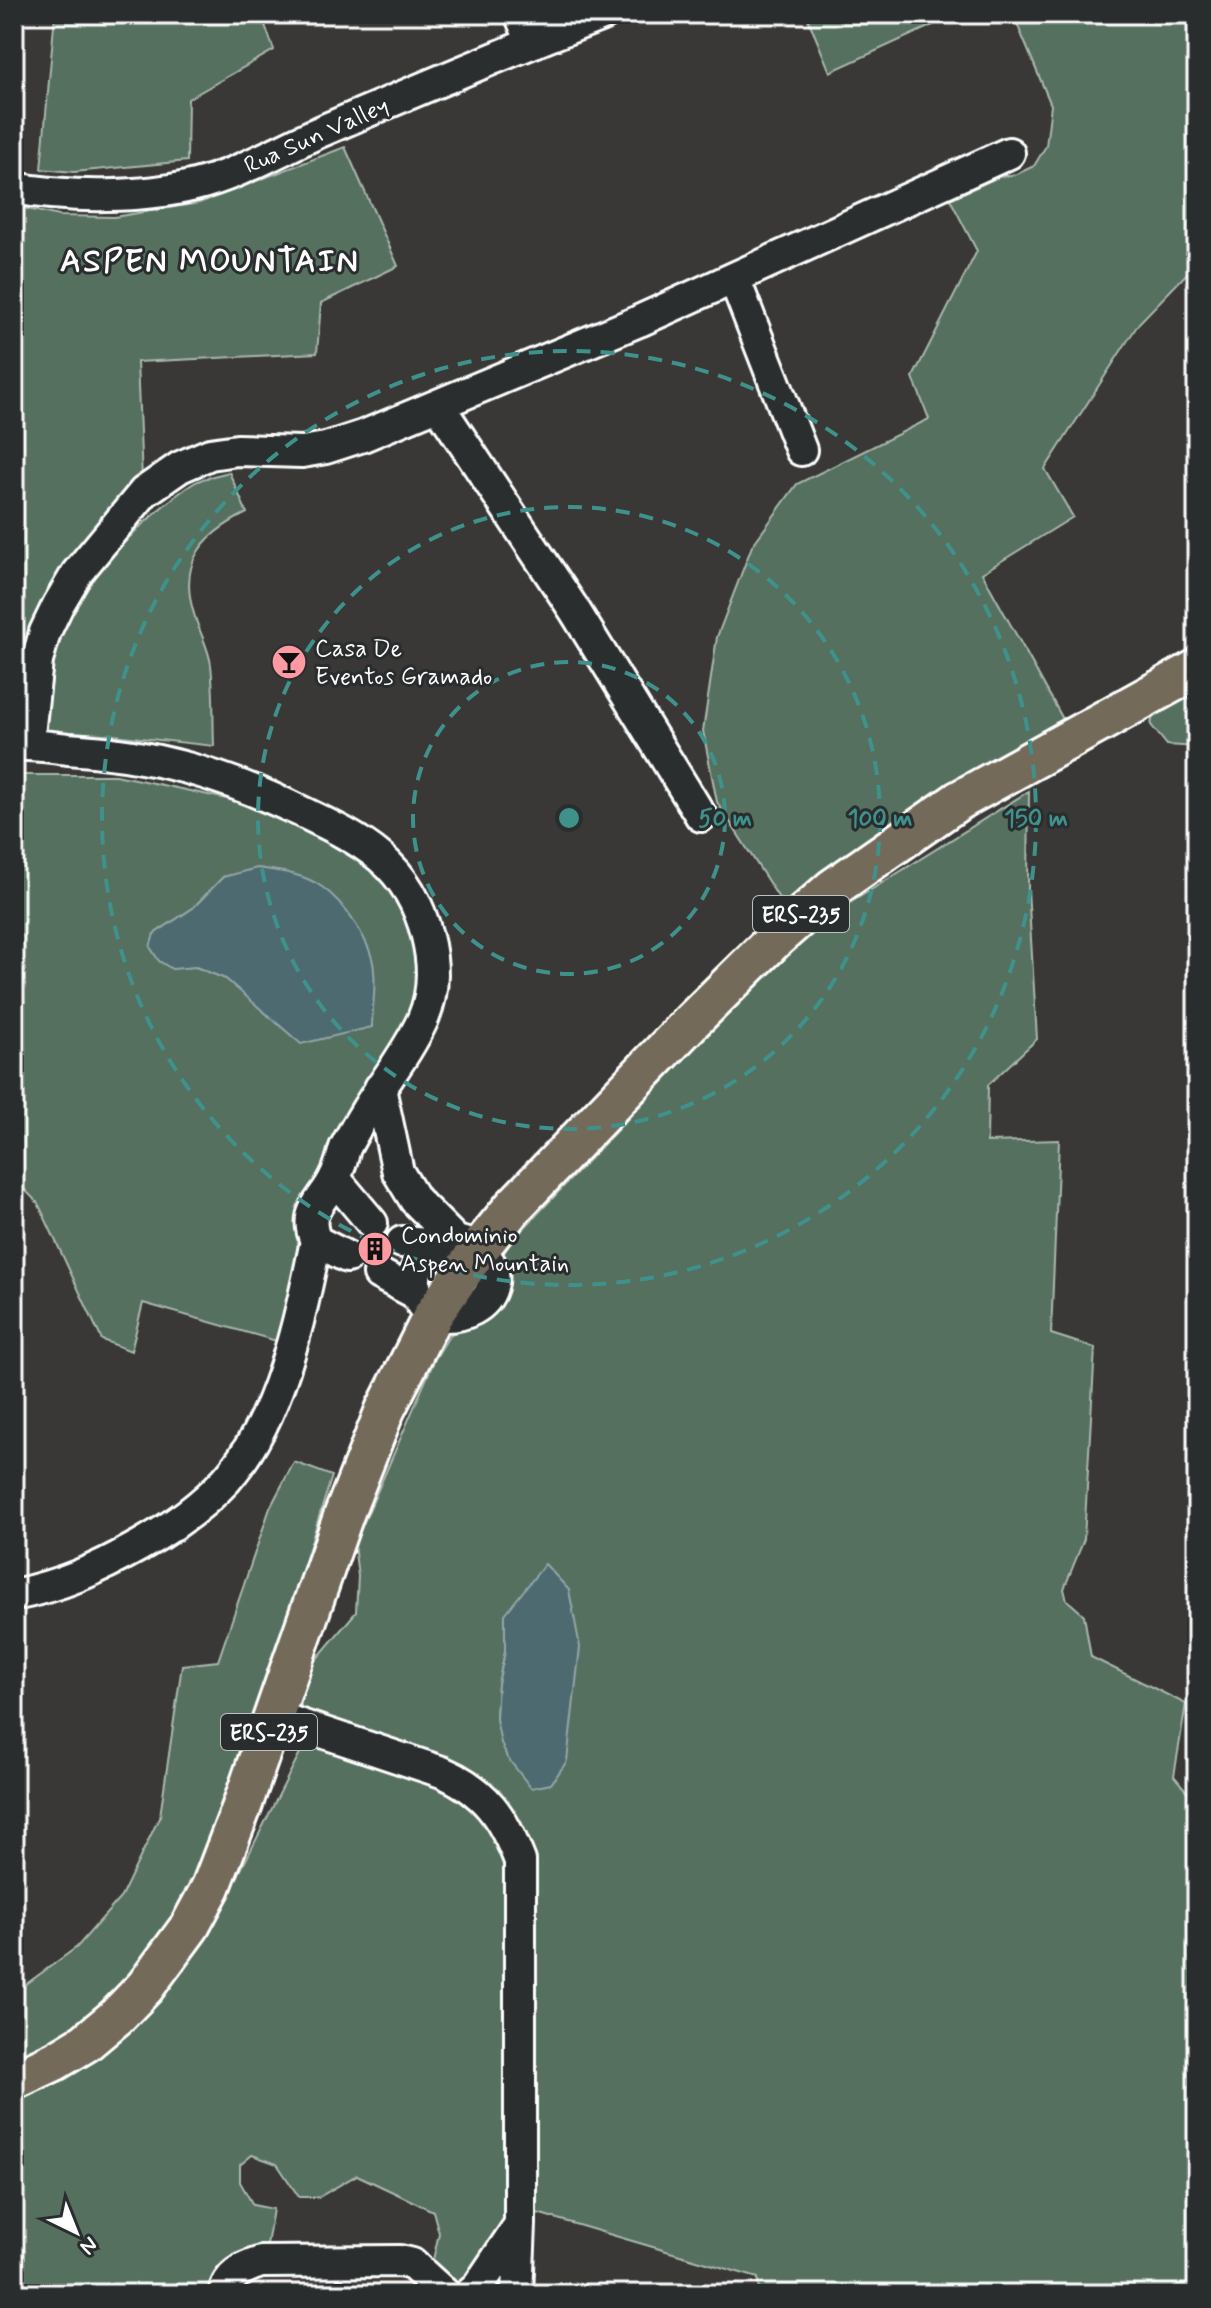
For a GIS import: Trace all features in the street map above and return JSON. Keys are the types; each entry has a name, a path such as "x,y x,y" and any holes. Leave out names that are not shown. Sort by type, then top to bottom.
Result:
{"main road":[{"name":"ERS-235","path":"14,2080 85,2043 135,1997 170,1956 211,1887 344,1514 424,1304 457,1245 514,1206 691,1022 824,895 958,801 1197,669"}],"street":[{"path":"520,14 532,42"},
{"name":"Rua Sun Valley","path":"14,188 45,194 77,195 166,190 197,184 605,14"},
{"path":"14,1595 54,1586 95,1571 164,1532 201,1505 227,1478 262,1423 290,1354 316,1241 310,1228 312,1213 335,1179 347,1145 424,1017 431,993 434,962 423,919 411,891 391,866 346,832 209,772 110,751 21,745 45,632 77,573 144,492 180,467 210,454 237,450 302,452 326,448 439,406 734,278 1009,153"},
{"path":"734,278 801,450"},
{"path":"439,406 575,611 701,816"},
{"path":"380,1088 398,1172 415,1200 457,1245"},
{"path":"335,1179 372,1223"},
{"path":"316,1241 347,1257"},
{"path":"402,1242 457,1245"},
{"path":"379,1274 424,1304"},
{"path":"274,1716 466,1782 500,1817 511,1837 520,1861 520,2224 517,2294"},
{"path":"470,2294 520,2224"},
{"path":"224,2294 226,2284 240,2269 261,2262 400,2261 412,2264 419,2284 445,2294"}],"green space":[{"path":"55,14 261,14 274,50 188,99 187,161 74,172 41,169"},
{"path":"806,14 957,14 830,72"},
{"path":"1013,14 1197,14 1197,263 1139,323 1045,469 1073,517 982,573 1064,721 869,838 784,906 717,802 703,731 717,637 752,546 797,484 929,419 913,377 977,251 950,199 998,177 1017,174 1034,166 1046,146 1051,105"},
{"path":"345,147 398,266 321,303 317,353 137,362 142,479 32,635 14,724 14,206 59,216 114,217 199,203"},
{"path":"229,472 247,513 217,531 206,542 197,553 189,581 190,598 211,665 214,746 46,731 58,640 70,610 83,590 119,548 177,495 198,481"},
{"path":"1197,691 1197,747 1167,745 1151,725 1153,715"},
{"path":"14,775 116,775 250,804 357,857 383,877 401,902 416,938 421,971 417,999 301,1219 290,1304 280,1342 143,1303 131,1351 102,1340 38,1203 14,1179","holes":["223,877 249,998 226,979 196,967 154,934 193,908"]},
{"path":"1029,791 1028,889 1037,1039 988,1085 987,1142 1059,1140 1051,1334 1095,1348 1084,1539 1064,1589 1067,1600 1084,1615 1091,1657 1186,1704 1174,1776 1193,1799 1197,1799 1197,2294 759,2294 758,2278 527,2210 503,1814 302,1717 300,1695 314,1662 356,1612 358,1576 354,1545 435,1359 449,1336 458,1329 510,1243 782,956 834,913","holes":["505,1614 507,1758 496,1719 498,1684 505,1652"]},
{"path":"294,1462 332,1476 256,1715 186,1898 148,1959 109,2000 64,2034 14,2060 14,1993 77,1947 121,1897 160,1816 182,1665 218,1661 270,1508"},
{"path":"309,1735 464,1789 506,1840 511,2221 464,2284 455,2286 431,2269 439,2233 433,2211 357,2175 319,2197 299,2197 277,2164 252,2155 240,2165 240,2182 253,2205 273,2209 265,2257 214,2294 201,2294 198,2287 160,2294 14,2294 14,2099 79,2071 116,2042 180,1975 205,1941"}],"water":[{"path":"257,868 307,879 331,894 348,913 363,937 372,960 375,985 372,1027 301,1044 226,979 196,967 172,969 159,961 150,947 154,934 193,908 223,877"},
{"path":"545,1564 569,1590 580,1647 567,1761 551,1784 531,1788 507,1757 501,1743 496,1719 498,1684 505,1652 505,1614"}],"place":[{"name":"Casa De Eventos Gramado","path":"289,662"},
{"name":"Condominio Aspen Mountain","path":"375,1249"}],"district":[{"name":"ASPEN MOUNTAIN","path":"210,260"}]}
